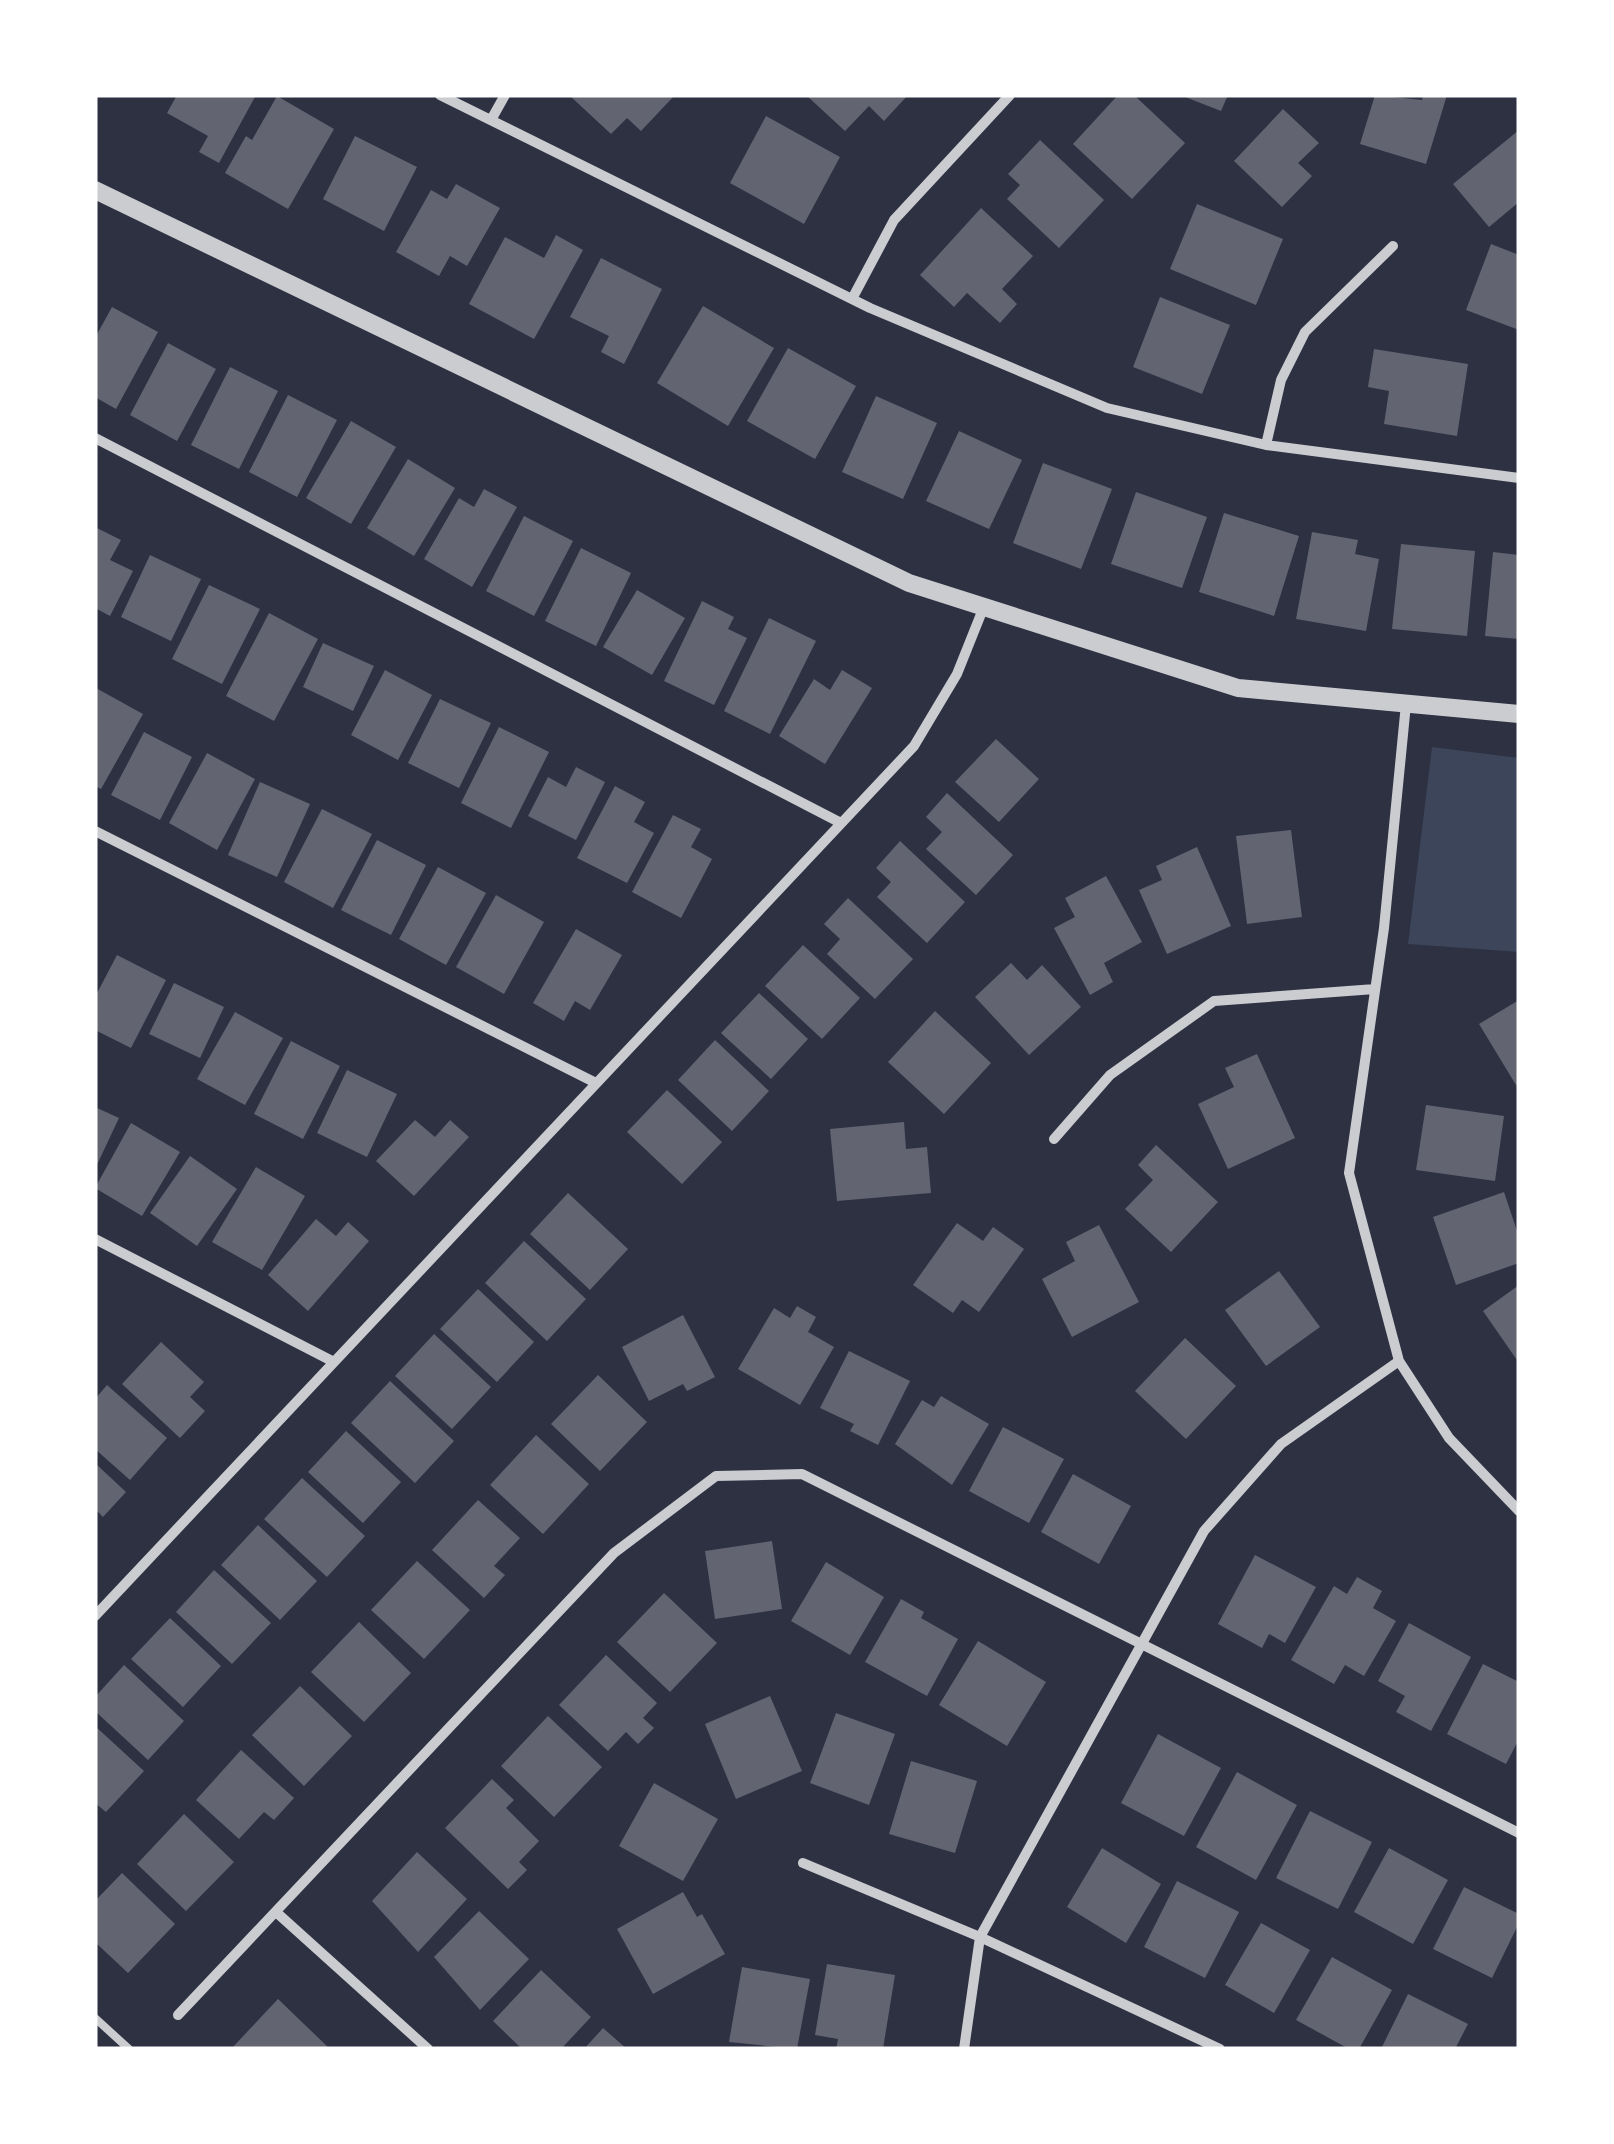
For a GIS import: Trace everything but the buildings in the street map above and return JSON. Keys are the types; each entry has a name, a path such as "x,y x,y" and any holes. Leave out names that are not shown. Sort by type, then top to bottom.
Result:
{"street":[{"path":"440,95 852,299 1106,408 1266,445 1519,478"},
{"path":"491,120 504,95"},
{"path":"852,299 894,220 1010,95"},
{"path":"95,190 844,555 983,609 1238,688 1519,714"},
{"path":"1266,445 1282,380 1305,332 1393,246"},
{"path":"95,438 841,823"},
{"path":"95,1616 914,746 956,674 983,609"},
{"path":"1406,704 1375,989 1349,1173 1399,1361 1448,1438 1519,1511"},
{"path":"95,831 596,1083"},
{"path":"1054,1139 1110,1076 1214,1001 1375,989"},
{"path":"95,1238 334,1362"},
{"path":"964,2049 980,1936 1204,1531 1282,1444 1399,1361"},
{"path":"178,2015 614,1554 716,1476 802,1474 1519,1832"},
{"path":"804,1862 980,1936 1220,2049"},
{"path":"276,1912 428,2049"}],"lane":[{"path":"95,2018 129,2049"}],"shaded area":[{"path":"1432,747 1519,758 1519,952 1408,944"}]}
